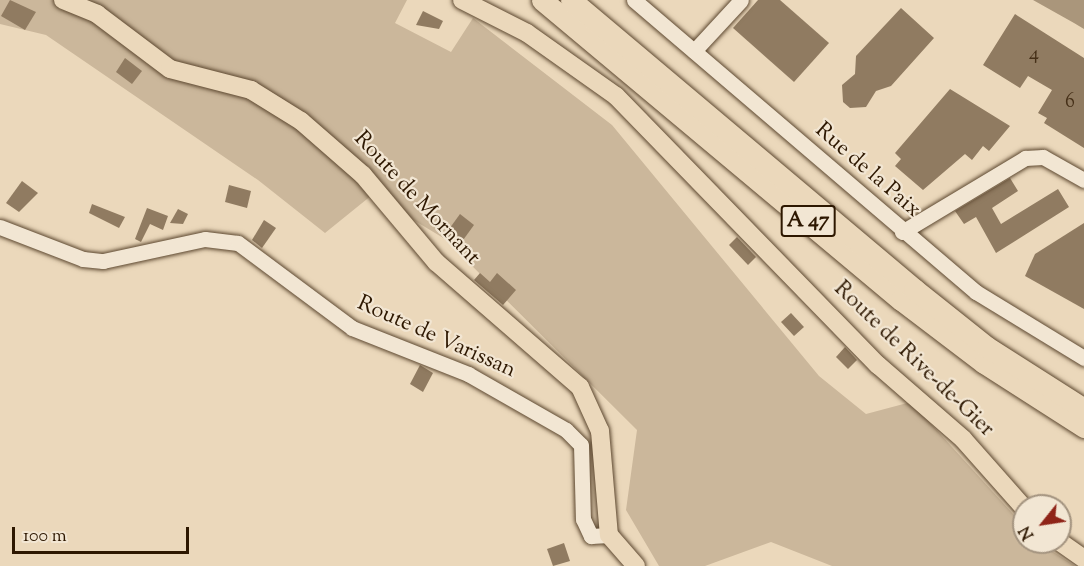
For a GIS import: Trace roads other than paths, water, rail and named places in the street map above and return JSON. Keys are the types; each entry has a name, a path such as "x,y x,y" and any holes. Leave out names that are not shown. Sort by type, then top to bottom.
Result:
{"highway":[{"name":"A 47","path":"542,0 910,307 1084,426"},
{"name":"A 47","path":"571,0 914,290 987,346 1084,409"}],"main road":[{"name":"Route de Mornant","path":"63,0 106,20 170,69 251,90 301,121 363,175 436,262 580,387 600,430 609,535"},
{"name":"Route de Rive-de-Gier","path":"462,0 527,33 616,96 878,365 963,439 1012,494"},
{"path":"609,535 636,566"}],"street":[{"name":"Rue de la Paix","path":"634,0 902,232 975,292 1084,358"},
{"path":"694,51 741,0"},
{"path":"902,232 1025,158 1043,157 1084,180"},
{"name":"Route de Varissan","path":"0,227 93,260 206,239 238,243 352,328 468,374 566,430 581,446 583,519 591,536 609,535"}]}
